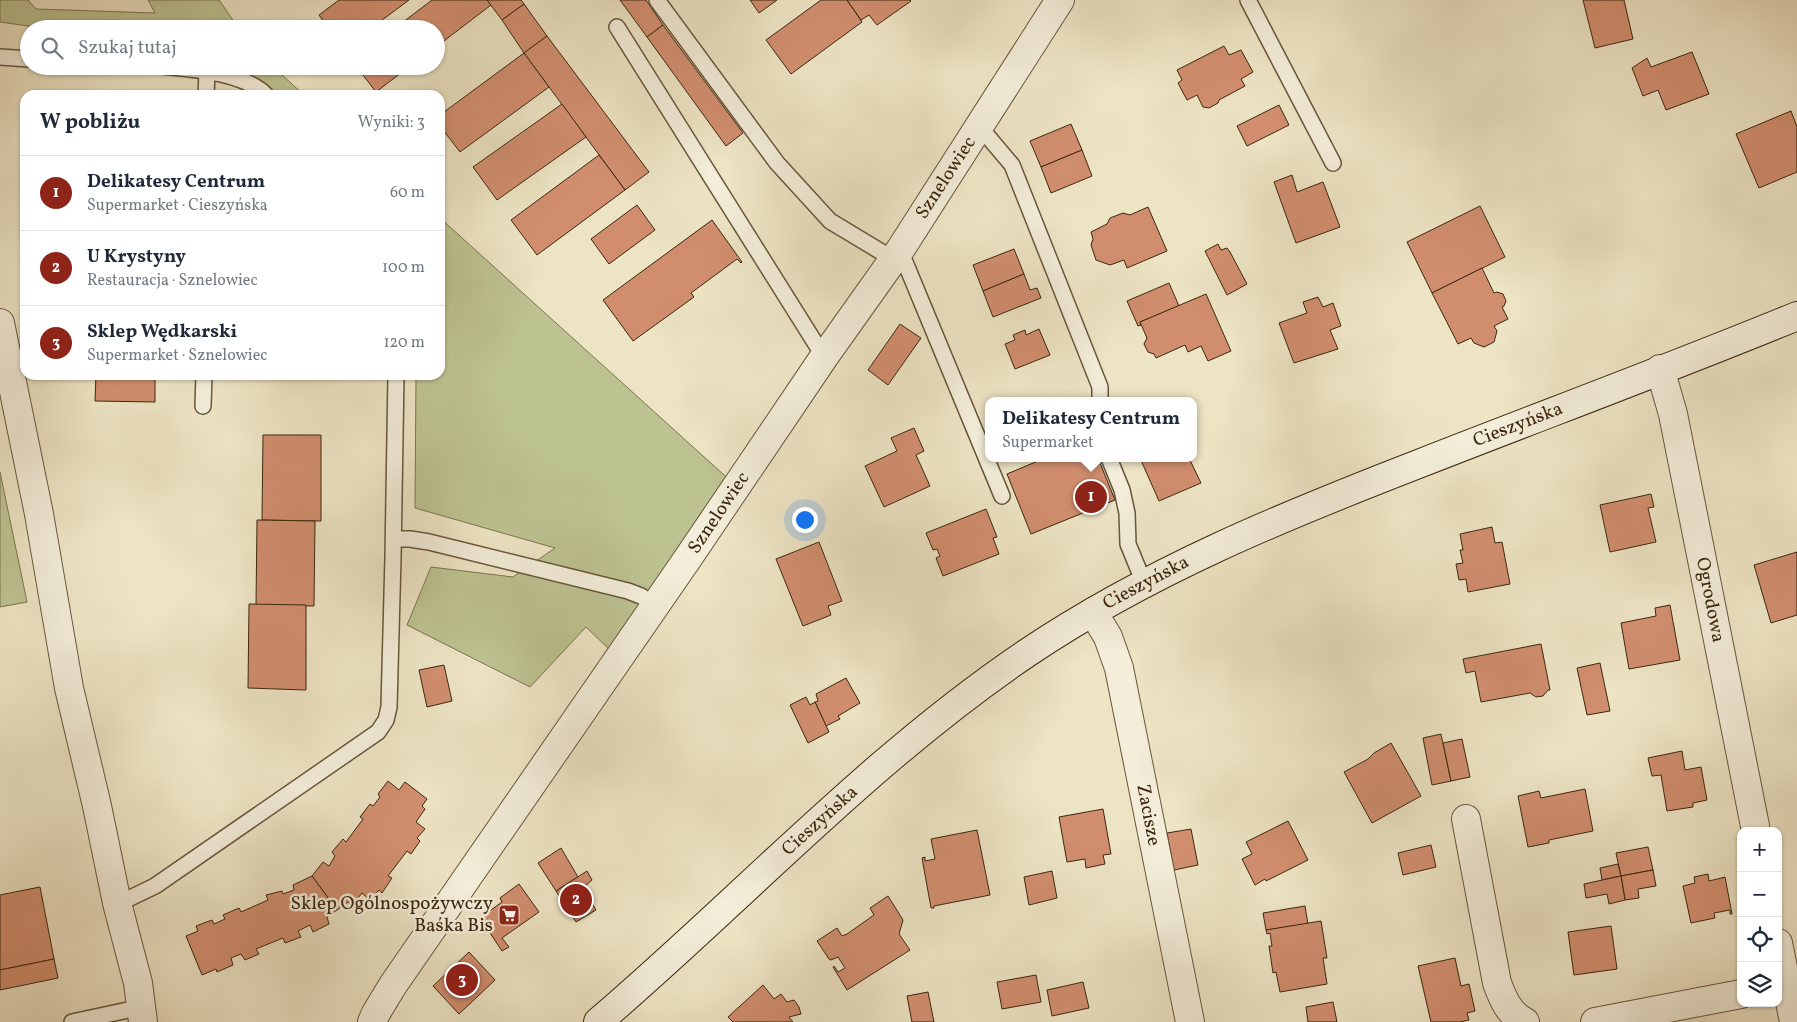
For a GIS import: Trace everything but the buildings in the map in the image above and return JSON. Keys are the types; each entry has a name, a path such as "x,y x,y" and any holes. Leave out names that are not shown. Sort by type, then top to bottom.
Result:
{"street":[{"name":"Sznelowiec","path":"372,1022 376,1012 394,985 824,357 897,255 1060,0"},
{"name":"Cieszyńska","path":"598,1022 928,725 978,687 1093,612 1192,559 1298,511 1797,316"},
{"path":"0,323 39,514 69,688 97,806 116,902 138,983 143,1015"},
{"name":"Ogrodowa","path":"1660,369 1673,414 1755,827"},
{"name":"Zacisze","path":"1093,612 1108,638 1119,668 1190,1022"},
{"path":"1466,819 1497,983 1503,1001 1516,1018 1525,1022"},
{"path":"1782,962 1789,1001"},
{"path":"1595,1022 1737,995"}],"lane":[{"path":"658,0 777,162 830,221 897,255 985,457"},
{"path":"1248,0 1334,162"},
{"path":"617,28 824,357"},
{"path":"0,57 20,58"},
{"path":"206,90 207,75"},
{"path":"220,75 248,83 258,90"},
{"path":"979,126 1012,165 1100,387 1100,397"},
{"path":"203,406 204,380"},
{"path":"116,902 128,900 155,886 378,732 386,720 389,707 394,539 396,380"},
{"path":"987,462 1002,496"},
{"path":"1111,462 1122,490 1128,513 1128,544 1144,583"},
{"path":"394,539 429,542 628,591 641,596 655,605"},
{"path":"72,1022 143,1015"}],"green space":[{"path":"0,0 28,0 36,9 155,13 148,0 219,0 233,20 20,20 20,25 0,22"},
{"path":"251,75 282,75 298,90 268,90"},
{"path":"445,223 734,484 612,652 586,627 530,687 407,625 431,567 513,577 555,548 415,508 416,380 445,380"},
{"path":"0,472 27,602 0,607"}],"place":[{"name":"Delikatesy Centrum","path":"1091,497"},
{"name":"U Krystyny","path":"576,900"},
{"name":"Sklep Ogólnospożywczy Baśka Bis","path":"509,915"},
{"name":"Sklep Wędkarski","path":"462,980"}]}
